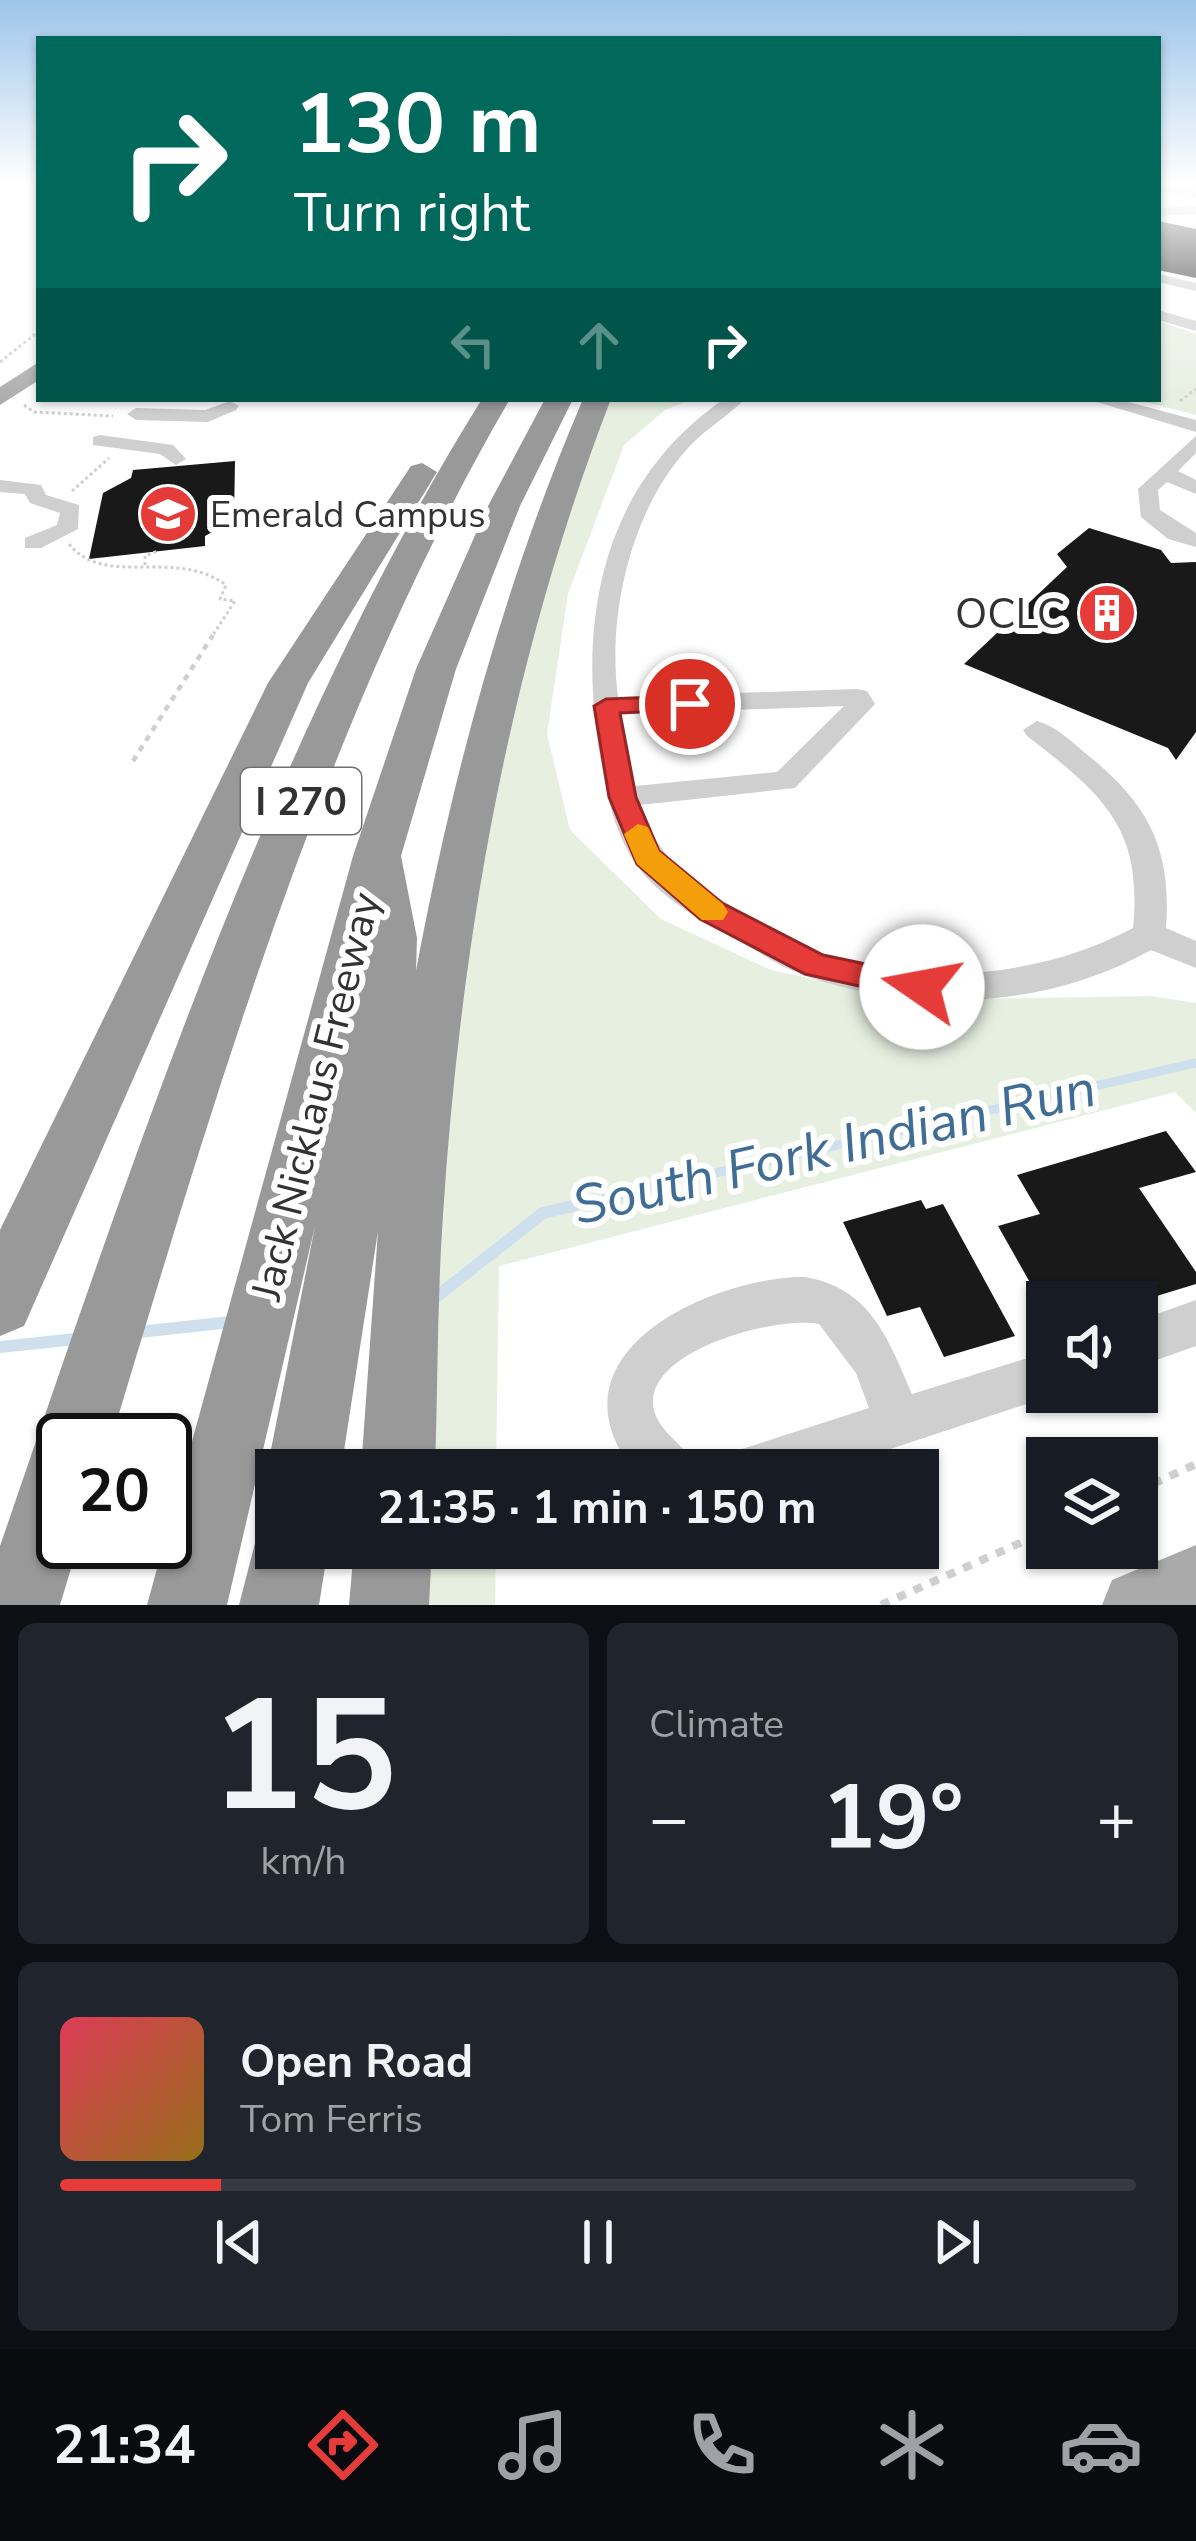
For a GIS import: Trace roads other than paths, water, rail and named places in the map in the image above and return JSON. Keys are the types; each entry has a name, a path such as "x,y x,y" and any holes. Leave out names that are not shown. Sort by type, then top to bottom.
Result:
{"highway":[{"path":"0,1302 287,682 421,472 481,402"},
{"name":"I 270","path":"82,1413 237,964 333,722 402,565 494,402"},
{"name":"Jack Nicklaus Freeway","path":"188,1605 283,1213 377,856 436,669 504,506 557,402"},
{"path":"400,1435 414,1182 457,880 502,670 539,549 596,402"},
{"path":"308,1445 389,987 391,938 377,856"},
{"name":"I 270","path":"20,1605 36,1555"},
{"path":"279,1605 285,1569"},
{"path":"389,1605 392,1569"}],"main road":[{"path":"0,377 36,350"},
{"path":"8,398 36,372"},
{"path":"1137,1605 1196,1580"}],"lane":[{"path":"1161,279 1196,287"},
{"path":"1161,316 1196,326"},
{"path":"731,402 704,418 668,454 637,514 613,578 602,664 606,706 622,797 647,856 711,911 816,966 922,987 1042,978 1122,953 1149,935 1156,885 1146,837 1098,776 1036,730"},
{"path":"1107,402 1196,426"},
{"path":"176,459 166,449 101,445 138,413 208,416 230,406"},
{"path":"1196,442 1148,489 1149,512 1176,533 1196,540"},
{"path":"1164,472 1196,488"},
{"path":"0,486 34,489 37,500 71,510 67,529 33,543"},
{"path":"606,706 857,697 861,704 785,781 622,797"},
{"path":"1149,935 1196,955"},
{"path":"652,1449 635,1432 629,1387 652,1349 702,1324 796,1299 832,1304 873,1358 899,1422"},
{"path":"1158,1337 1196,1323"},
{"path":"816,1449 1026,1382"}],"waterway":[{"name":"South Fork Indian Run","path":"612,1197 1196,1063"},
{"name":"South Fork Indian Run","path":"431,1301 543,1213 612,1197"},
{"name":"South Fork Indian Run","path":"602,1199 612,1197"},
{"name":"South Fork Indian Run","path":"139,1332 231,1322"},
{"name":"South Fork Indian Run","path":"0,1347 76,1339"}],"place":[{"name":"Emerald Campus","path":"168,514"},
{"name":"OCLC","path":"1107,613"}]}
